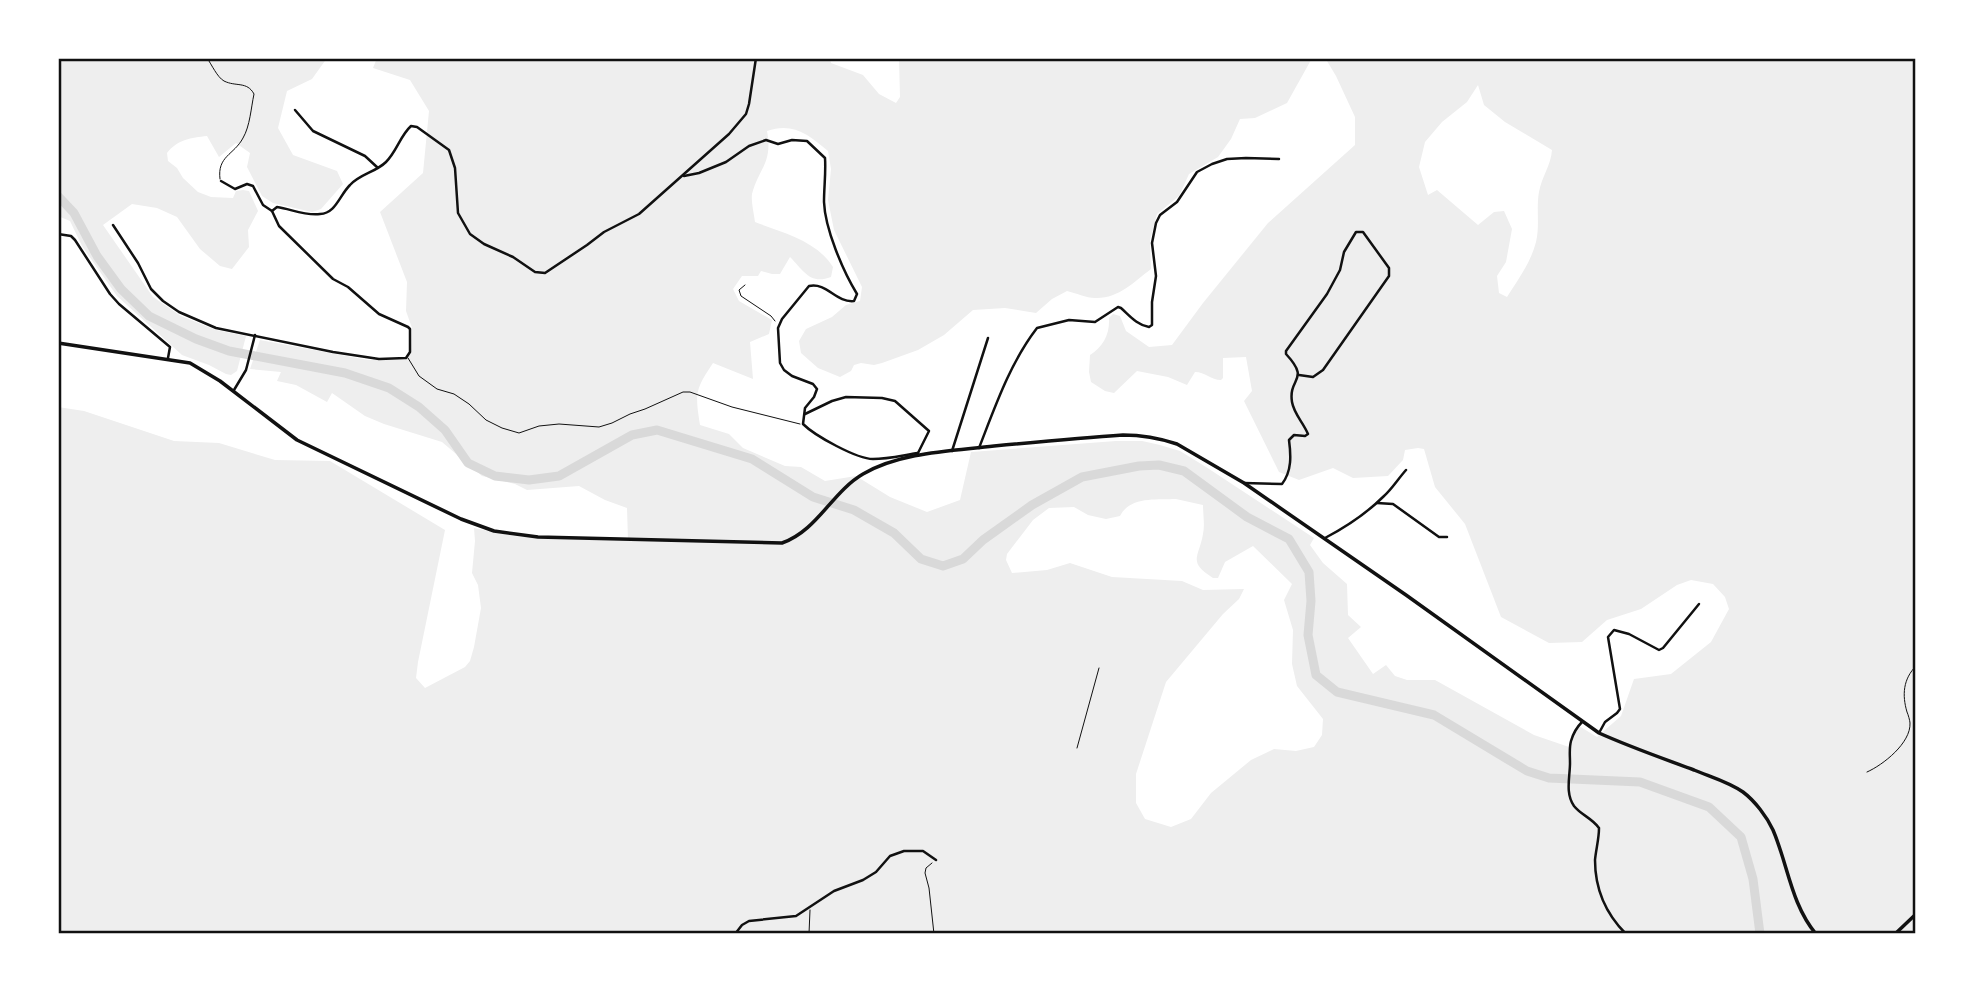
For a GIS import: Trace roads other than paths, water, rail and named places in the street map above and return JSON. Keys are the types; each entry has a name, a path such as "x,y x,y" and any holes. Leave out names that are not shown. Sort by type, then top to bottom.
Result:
{"street":[{"path":"272,211 276,207 299,213 323,214 335,208 352,182 378,168 393,153 403,133 411,126 421,128 449,150 455,168 458,213 470,234 536,272 545,273 604,232 639,214 729,134 746,114 756,58"},
{"path":"295,110 313,131 365,156 378,168"},
{"path":"681,177 726,162 749,146 766,140 778,144 792,140 807,141 825,158 826,222 843,267 857,294 856,298 854,301 842,300 821,286 810,286 782,319 778,328 780,363 784,370 813,384 817,389 805,408 803,424 826,440 869,459 1123,435 1145,436 1177,444 1244,483 1325,538 1599,733 1724,782 1744,793 1772,828 1803,917 1816,934"},
{"path":"979,448 997,401 1024,346 1037,328 1069,320 1095,321 1118,307 1142,325 1152,325 1156,276 1153,243 1156,223 1160,215 1177,202 1197,172 1227,159 1279,159"},
{"path":"113,225 151,289 179,313 216,328 333,352 379,359 406,358 410,352 408,327 379,314 348,287 333,279 279,226 272,211 263,205 253,186 247,184 235,189 221,181"},
{"path":"1244,483 1285,482 1291,455 1289,440 1294,435 1305,436 1308,433 1295,412 1292,401 1299,375 1286,352 1327,293 1340,270 1344,252 1356,232 1363,232 1389,268 1389,276 1324,370 1313,377 1299,375"},
{"path":"58,234 72,236 110,294 170,347 168,358"},
{"path":"234,392 246,370 255,335"},
{"path":"952,451 988,338"},
{"path":"58,343 190,363 298,440 461,519 494,531 538,537 782,543 810,525 850,484 864,474 918,454 929,431 895,401 882,398 846,397 803,414"},
{"path":"1325,538 1377,503 1406,470"},
{"path":"1377,503 1392,504 1439,537 1447,537"},
{"path":"1599,733 1607,720 1620,709 1608,637 1610,633 1614,630 1629,634 1659,650 1663,649 1699,604"},
{"path":"1582,722 1571,741 1570,797 1575,806 1599,828 1595,860 1597,885 1606,910 1626,934"},
{"path":"735,934 749,921 796,916 834,891 876,872 890,856 918,850 927,852 936,860"},
{"path":"1895,934 1916,914"}],"lane":[{"path":"207,58 221,80 243,84 254,94 245,135 220,166 221,181"},
{"path":"406,358 411,360 419,376 437,389 454,394 486,420 519,433 539,426 599,426 612,423 683,392 803,424"},
{"path":"1867,772 1889,758 1907,736 1910,725 1904,699 1905,680 1916,666"},
{"path":"1077,748 1099,668"},
{"path":"809,934 810,907"}],"waterway":[{"path":"58,196 74,213 97,256 121,289 149,316 196,339 229,351 345,373 389,388 419,407 445,430 468,463 495,476 529,480 559,476 632,435 657,430 752,459 813,497 854,510 894,533 921,559 943,566 963,559 983,540 1032,505 1082,477 1139,466 1159,465 1184,471 1247,517 1289,539 1309,572 1311,601 1308,635 1316,675 1337,692 1434,715 1527,771 1549,778 1640,782 1709,807 1741,837 1753,879 1760,934"}]}
